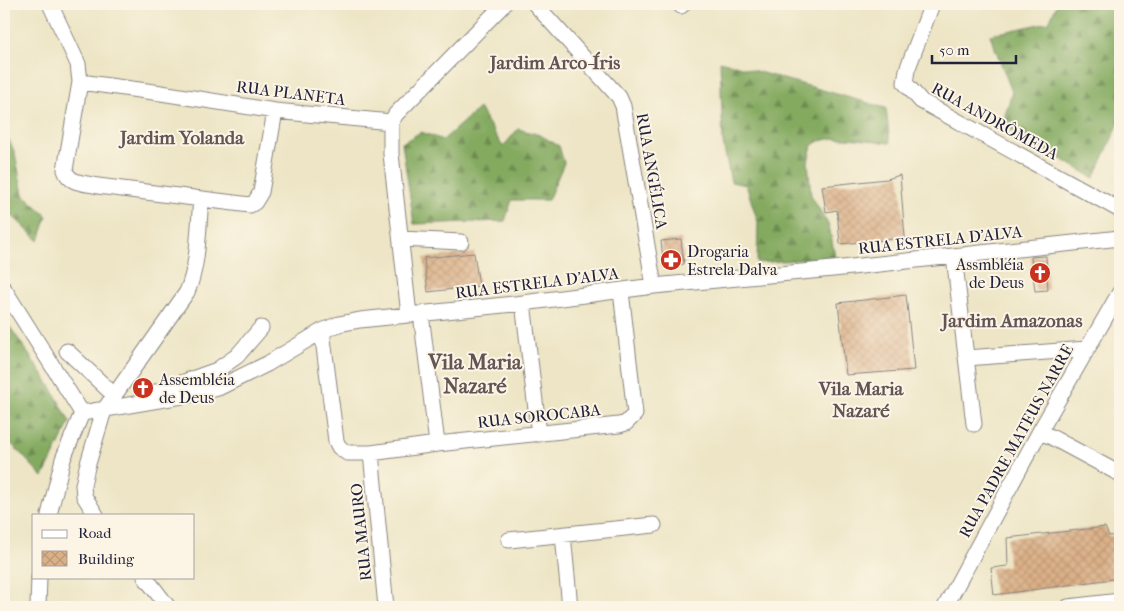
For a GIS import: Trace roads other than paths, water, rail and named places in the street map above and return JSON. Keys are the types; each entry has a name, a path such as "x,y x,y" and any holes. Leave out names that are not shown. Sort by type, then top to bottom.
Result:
{"street":[{"path":"50,4 78,64 80,82 66,155 65,170 69,178 74,181 201,200 250,204 255,202 261,192 275,111"},
{"name":"RUA ANGÉLICA","path":"536,4 619,97 623,106 654,286"},
{"name":"RUA ANDRÔMEDA","path":"932,4 907,70 905,83 921,102 1120,210"},
{"path":"437,444 401,239 391,154 391,122 396,114 499,6"},
{"name":"RUA PLANETA","path":"80,82 275,111 391,122"},
{"path":"95,514 84,496 83,485 104,410 187,292 192,281 194,269 201,200"},
{"name":"RUA ESTRELA D'ALVA","path":"82,413 135,405 218,388 267,364 322,331 339,324 360,320 523,304 654,286 1120,238"},
{"path":"401,239 461,242"},
{"path":"954,256 974,424"},
{"path":"4,289 82,413 63,458 49,514"},
{"name":"RUA SOROCABA","path":"322,331 336,441 339,447 347,453 371,454 437,444 619,425 626,423 635,414 620,291"},
{"name":"RUA PADRE MATEUS NARRE","path":"945,607 1040,431 1120,292"},
{"path":"523,304 539,434"},
{"path":"135,405 148,395 217,370 237,356 260,328"},
{"path":"966,358 1087,349"},
{"path":"67,351 114,395"},
{"path":"1040,431 1120,474"},
{"name":"RUA MAURO","path":"371,454 386,607"},
{"path":"510,540 654,525"},
{"path":"563,535 570,607"},
{"path":"38,607 39,578"},
{"path":"146,578 168,607"},
{"path":"1068,607 1120,601"}],"place":[{"name":"Drogaria Estrela Dalva","path":"671,260"},
{"name":"Assmbléia de Deus","path":"1040,273"},
{"name":"Assembléia de Deus","path":"143,388"}],"district":[{"name":"Jardim Arco-Íris","path":"555,63"},
{"name":"Jardim Yolanda","path":"182,138"},
{"name":"Jardim Amazonas","path":"1012,321"},
{"name":"Vila Maria Nazaré","path":"475,374"},
{"name":"Vila Maria Nazaré","path":"861,400"}]}
